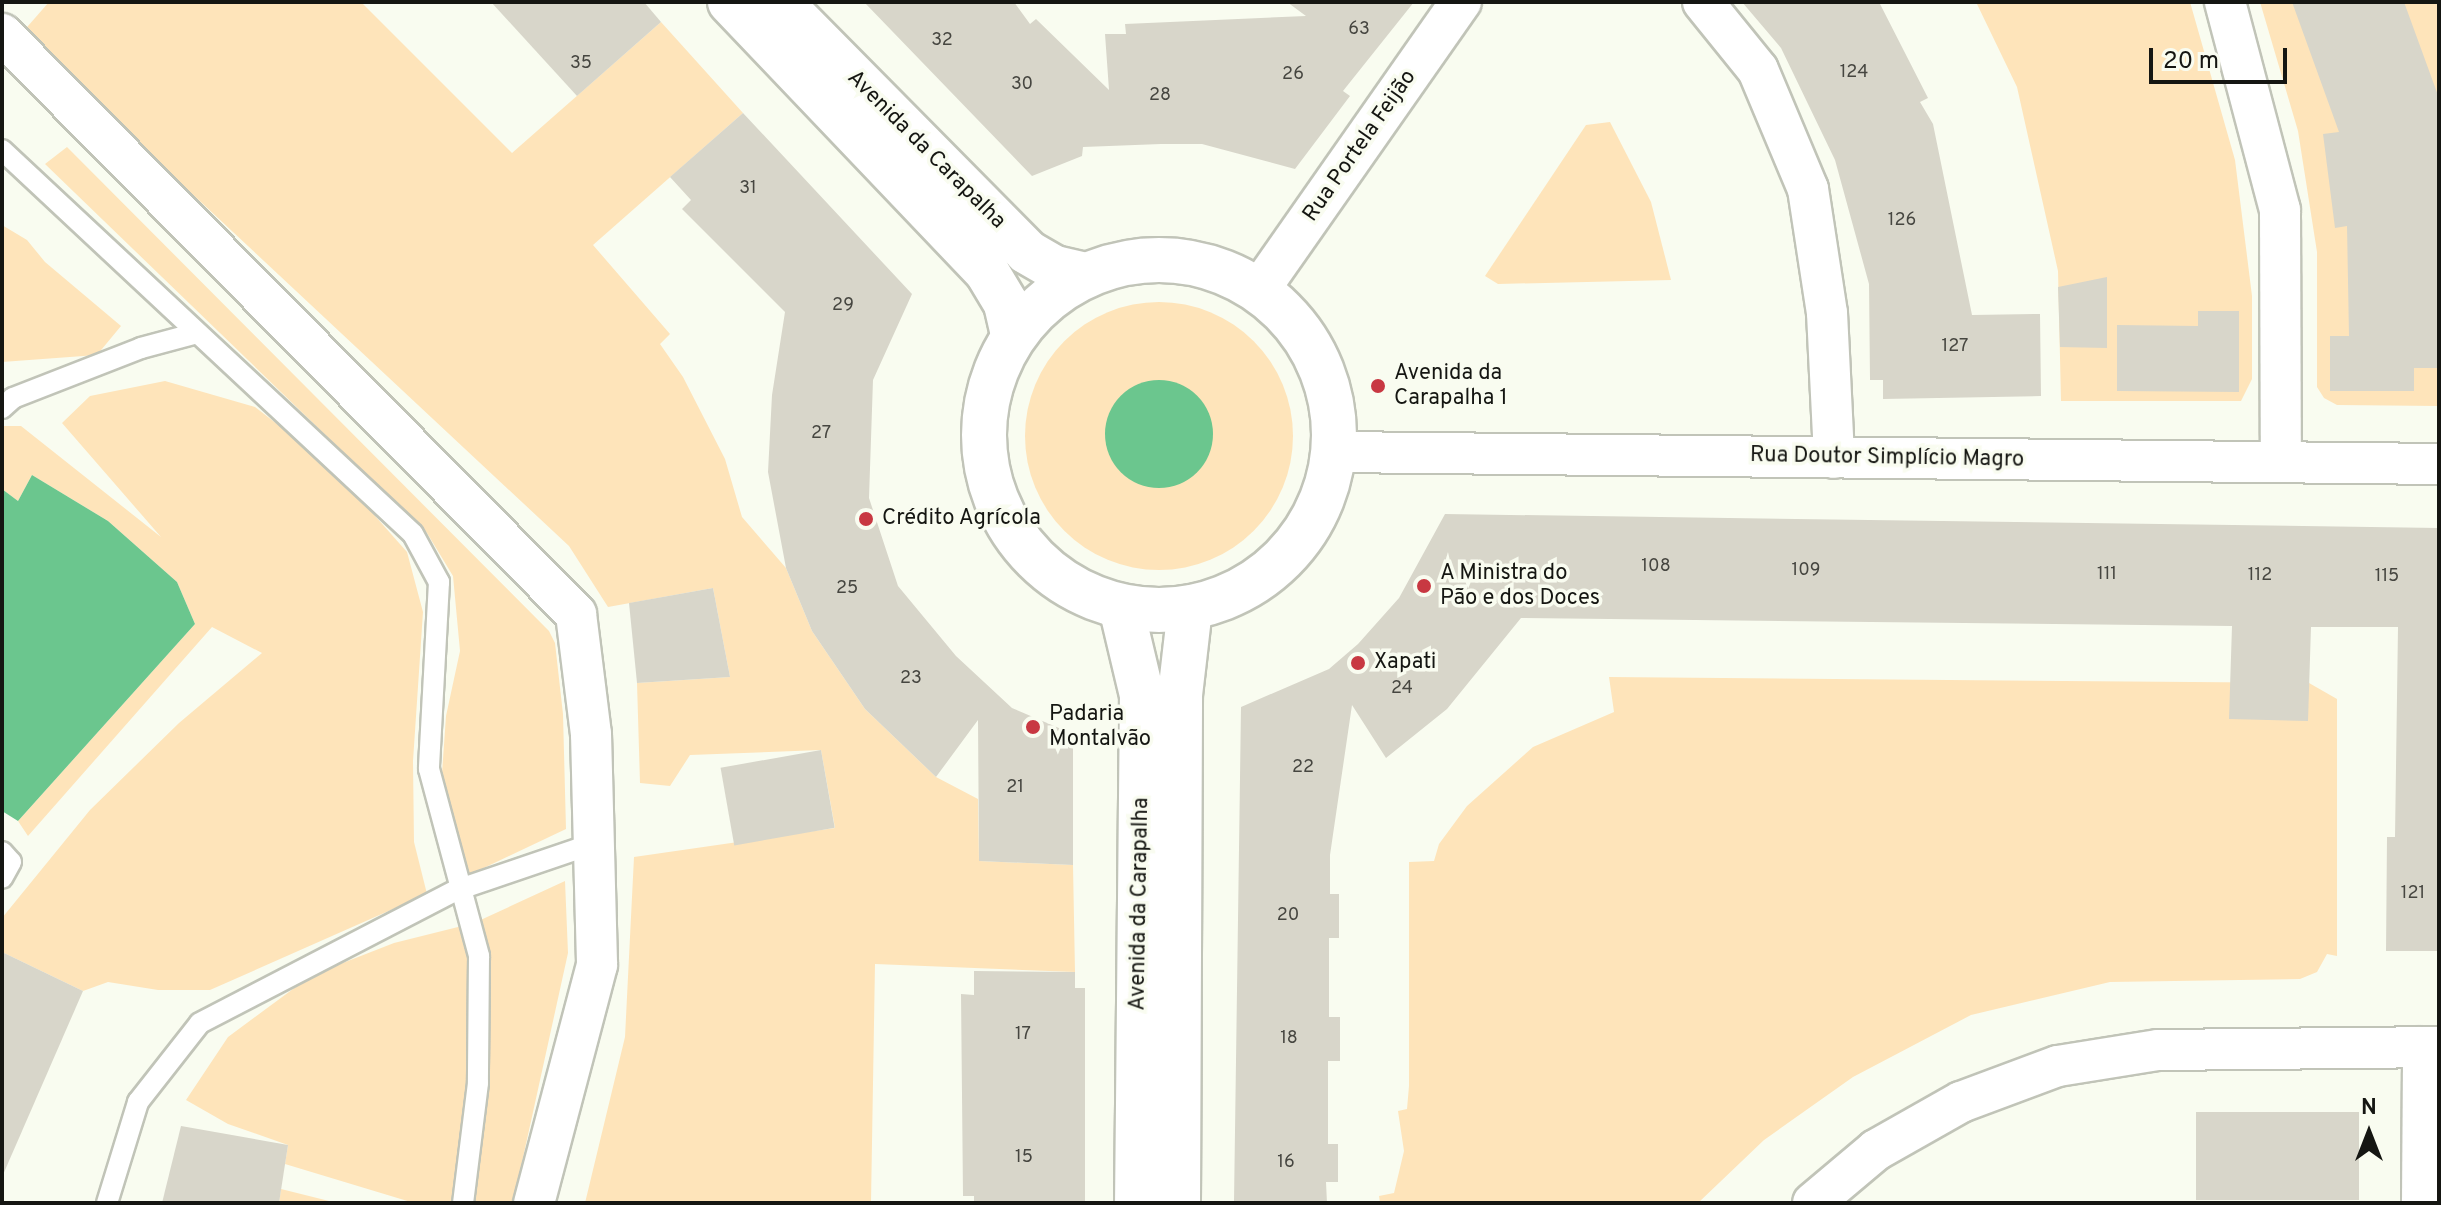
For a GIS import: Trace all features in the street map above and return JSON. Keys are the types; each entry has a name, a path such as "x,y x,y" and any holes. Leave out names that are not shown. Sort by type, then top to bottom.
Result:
{"main road":[{"path":"730,2 987,272 1006,304 1013,335"},
{"name":"Avenida da Carapalha","path":"780,2 1027,252 1055,268 1085,275"},
{"path":"1161,258 1213,267 1259,290 1293,321 1319,360 1333,404 1335,452 1320,505 1289,553 1244,589 1190,608 1121,607 1068,586 1024,549 994,500 982,443 989,387 1013,335 1036,308 1085,275 1110,265 1161,258"},
{"name":"Avenida da Carapalha","path":"1121,607 1142,695 1137,1203"},
{"name":"Avenida da Carapalha","path":"1178,1203 1180,695 1190,608"}],"street":[{"name":"Rua Portela Feijão","path":"1259,290 1461,2"},
{"path":"1703,2 1758,70 1808,189 1827,313 1834,458"},
{"path":"2225,2 2280,210 2281,462"},
{"path":"2,34 576,614 591,734 597,965 534,1203"},
{"name":"Rua Doutor Simplício Magro","path":"1335,452 2439,464"},
{"path":"1813,1203 1876,1150 1961,1102 2058,1066 2158,1050 2431,1047 2422,1203"}],"lane":[{"path":"2,150 413,534 439,582 429,769 457,890 479,956 478,1083 463,1203"},
{"path":"2,408 13,398 141,348 197,333"},
{"path":"107,1203 138,1102 200,1023 457,890 592,844"},
{"path":"2,852 11,862 2,878"}],"shaded area":[{"path":"49,2 361,2 512,153 661,22 743,113 593,245 670,334 660,344 683,377 725,459 742,517 786,568 812,631 865,709 936,777 978,799 979,861 1073,865 1075,972 875,964 871,1203 585,1203 625,1037 634,857 835,828 821,750 690,755 670,786 640,783 637,683 730,677 713,588 608,607 569,546 21,34"},
{"path":"1976,2 2190,2 2235,160 2252,296 2252,379 2241,401 2061,401 2058,271 2017,87"},
{"path":"2260,2 2439,2 2439,406 2337,405 2324,398 2317,387 2317,252 2298,131"},
{"path":"1610,122 1651,202 1671,280 1498,284 1485,276 1586,125"},
{"path":"67,147 549,631 555,643 563,714 566,829 469,875 441,788 446,716 460,651 453,576 427,533 45,164"},
{"path":"2,225 27,240 45,262 121,326 97,355 2,362"},
{"path":"1172,302 1210,312 1234,324 1254,341 1271,361 1283,385 1291,410 1291,462 1283,487 1271,511 1254,531 1234,548 1210,560 1185,568 1146,570 1108,560 1084,548 1055,521 1035,487 1027,462 1025,423 1035,385 1047,361 1074,332 1108,312 1133,304"},
{"path":"1159,380 1180,384 1197,396 1209,413 1213,434 1209,455 1197,472 1180,484 1159,488 1138,484 1121,472 1109,455 1105,434 1109,413 1121,396 1138,384"},
{"path":"165,381 255,407 329,464 407,552 423,612 413,761 414,842 427,894 210,990 158,990 108,982 83,991 2,952 2,918 90,810 179,723 262,653 212,627 28,836 18,821 195,624 177,582 108,521 32,475 18,501 2,489 2,426 21,426 161,537 62,423 90,396"},
{"path":"32,475 108,521 177,582 195,624 18,821 2,811 2,489 18,501"},
{"path":"1609,677 2309,683 2337,699 2337,956 2327,954 2317,972 2300,979 2110,982 1971,1015 1853,1077 1764,1140 1698,1203 1380,1203 1379,1196 1394,1193 1404,1151 1398,1111 1407,1109 1409,1086 1409,862 1434,861 1439,844 1467,806 1533,747 1614,712"},
{"path":"565,881 568,953 513,1203 414,1203 285,1164 288,1145 228,1124 186,1100 228,1037 312,975 394,943 474,923"},
{"path":"281,1189 337,1203 279,1203"}],"building":[{"path":"491,2 644,2 661,22 577,96"},
{"path":"864,2 1014,2 1030,24 1036,19 1109,90 1105,34 1126,34 1125,24 1306,16 1287,2 1414,2 1343,91 1350,96 1295,169 1202,144 1161,144 1083,147 1082,156 1032,176"},
{"path":"1742,2 1879,2 1928,98 1920,102 1933,124 1972,315 2040,314 2041,396 1883,399 1883,380 1870,380 1869,284 1835,160 1781,48"},
{"path":"2292,2 2404,2 2439,98 2439,368 2414,368 2414,391 2330,391 2330,336 2349,336 2347,226 2335,228 2323,134 2339,132"},
{"path":"743,113 912,294 873,380 869,498 898,586 956,656 1012,708 1073,734 1073,865 979,861 978,720 936,777 865,709 812,631 786,568 768,472 772,395 785,312 682,209 691,200 670,177"},
{"path":"2107,277 2107,348 2060,347 2058,287"},
{"path":"2198,311 2239,311 2239,392 2117,391 2117,325 2198,326"},
{"path":"1445,514 2439,528 2439,951 2386,951 2387,837 2395,837 2398,627 2311,627 2308,721 2229,719 2232,626 1521,618 1447,709 1386,758 1352,705 1330,855 1330,894 1339,894 1339,938 1329,938 1329,1017 1340,1017 1340,1061 1328,1061 1328,1144 1338,1144 1338,1182 1326,1182 1327,1203 1234,1202 1241,707 1329,669 1358,644 1399,598"},
{"path":"713,588 730,677 637,683 629,603"},
{"path":"821,750 835,828 734,846 721,768"},
{"path":"2,952 83,991 2,1177"},
{"path":"974,971 1075,972 1075,988 1085,988 1085,1203 974,1203 974,1196 963,1196 961,994 974,995"},
{"path":"2196,1112 2359,1112 2359,1200 2196,1200"},
{"path":"181,1126 288,1145 279,1203 162,1203"}],"place":[{"name":"Avenida da Carapalha 1","path":"1378,386"},
{"name":"Crédito Agrícola","path":"866,519"},
{"name":"A Ministra do Pão e dos Doces","path":"1424,586"},
{"name":"Xapati","path":"1358,663"},
{"name":"Padaria Montalvão","path":"1033,727"}]}
